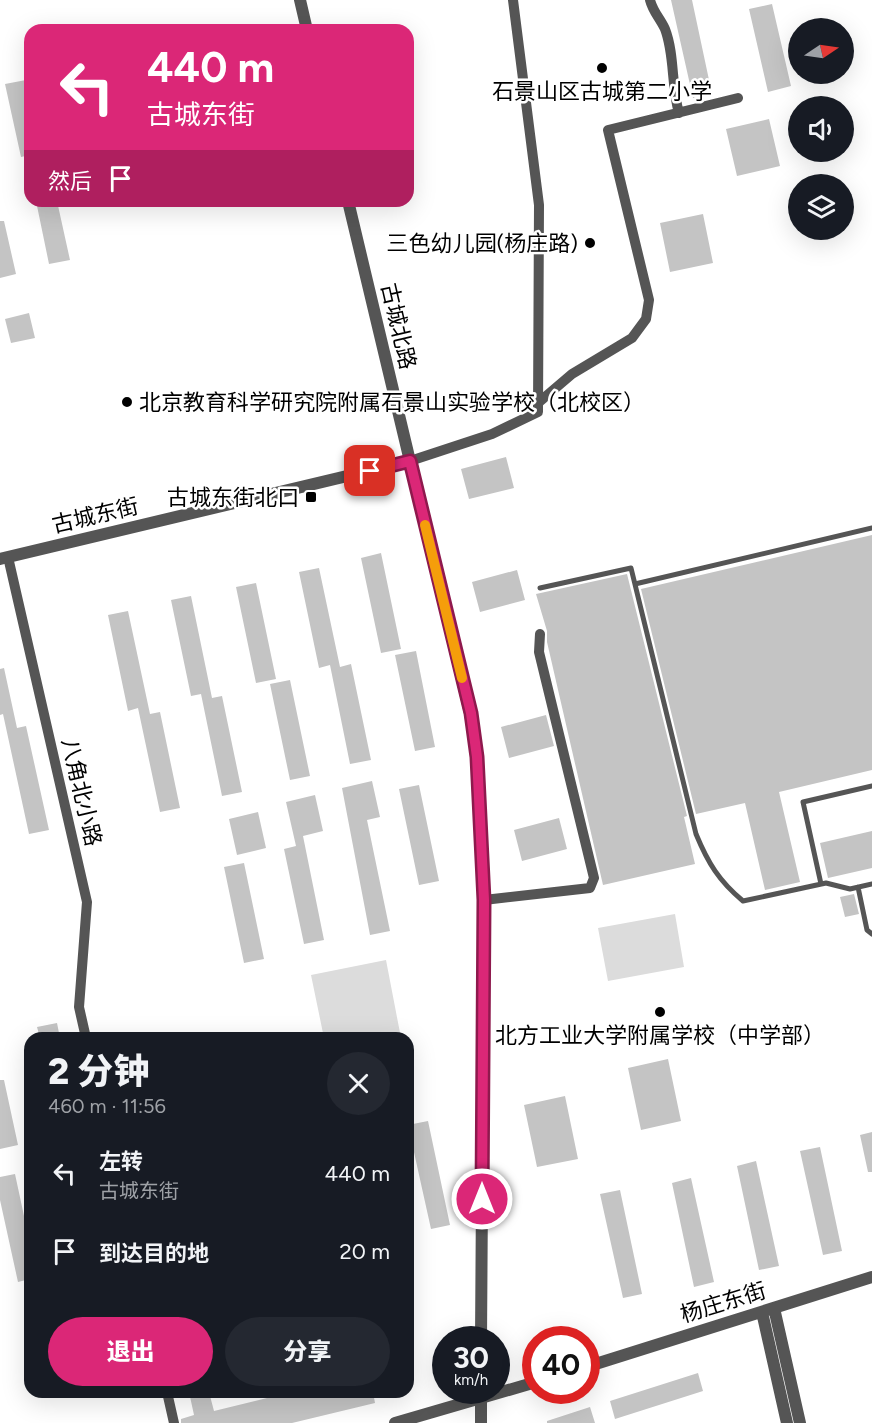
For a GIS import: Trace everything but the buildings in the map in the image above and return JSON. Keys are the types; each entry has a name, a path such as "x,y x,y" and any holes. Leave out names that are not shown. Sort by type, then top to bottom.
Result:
{"street":[{"path":"300,0 306,24"},
{"path":"410,461 492,434 538,412 539,205 513,0"},
{"path":"650,0 653,12 664,28 679,113"},
{"path":"538,403 572,374 632,338 646,319 649,300 608,130 738,98"},
{"name":"古城北路","path":"349,207 471,713 477,757 484,900 481,1326"},
{"name":"古城东街","path":"4,558 410,461"},
{"name":"八角北小路","path":"4,558 87,902 79,1007 85,1032"},
{"path":"484,900 590,888 594,878 539,652 540,634"},
{"name":"杨庄东街","path":"600,1362 872,1277"},
{"path":"768,1310 787,1423"},
{"path":"768,1310 800,1423"},
{"path":"168,1398 174,1423"},
{"path":"395,1423 453,1404"},
{"path":"481,1404 481,1423"}],"lane":[{"path":"635,584 872,528"},
{"path":"540,588 631,568 696,834 710,867 743,901 826,883 850,889 872,884"},
{"path":"821,884 803,802 872,786"},
{"path":"858,887 867,930 872,934"}],"shaded area":[{"path":"675,914 684,967 608,981 598,928"},
{"path":"386,960 400,1032 323,1032 311,975"}],"slow traffic":[{"path":"425,525 462,678"}],"place":[{"name":"石景山区古城第二小学","path":"602,68"},
{"name":"三色幼儿园(杨庄路)","path":"590,243"},
{"name":"北京教育科学研究院附属石景山实验学校（北校区）","path":"127,402"},
{"name":"古城东街北口","path":"311,497"},
{"name":"北方工业大学附属学校（中学部）","path":"660,1012"}],"route":[{"path":"370,471 410,461 471,713 477,757 484,900 482,1199"}]}
